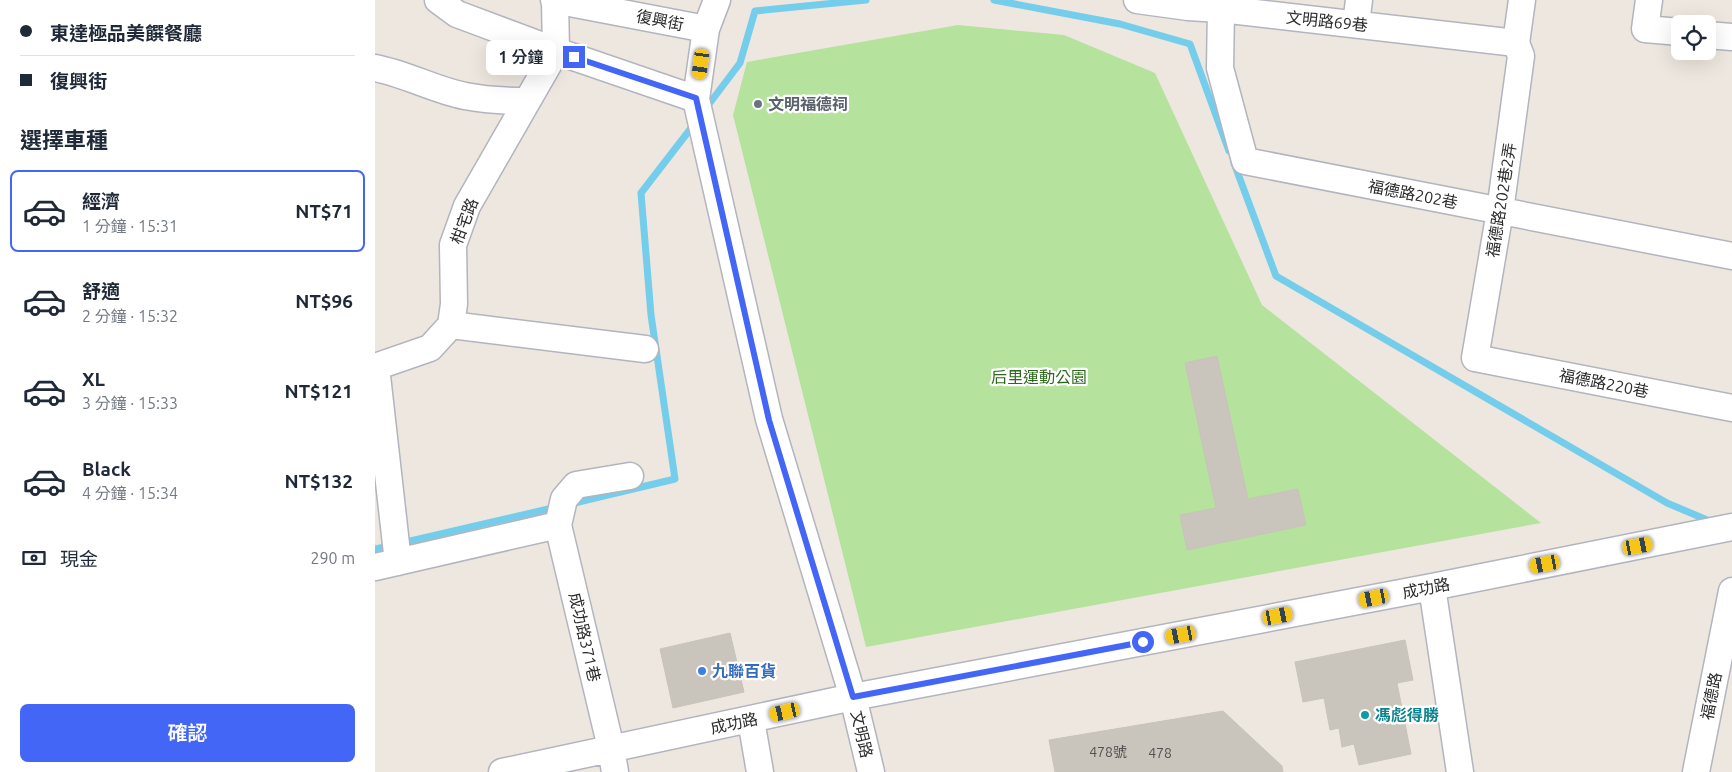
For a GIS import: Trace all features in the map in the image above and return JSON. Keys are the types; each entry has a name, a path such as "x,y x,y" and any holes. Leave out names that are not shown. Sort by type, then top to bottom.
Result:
{"street":[{"path":"439,0 457,14 556,51 696,98"},
{"path":"555,0 556,51"},
{"name":"復興街","path":"555,0 706,29"},
{"name":"文明路","path":"717,0 706,29 696,98 769,420 853,697 871,772"},
{"name":"文明路69巷","path":"1137,0 1221,9 1357,12 1516,43"},
{"name":"福德路202巷2弄","path":"1475,358 1500,212 1521,56 1516,43 1523,0"},
{"path":"1649,0 1645,29 1671,31"},
{"name":"福德路202巷","path":"1221,9 1220,68 1245,161 1732,256"},
{"path":"1716,35 1732,37"},
{"name":"柑宅路","path":"451,325 454,304 453,245 467,206 556,51"},
{"path":"375,68 464,96 527,101"},
{"path":"631,476 576,485 564,499 558,526 387,564 376,367 430,348 451,325 645,349"},
{"name":"福德路220巷","path":"1475,358 1732,408"},
{"name":"成功路371巷","path":"558,526 613,760"},
{"name":"成功路","path":"502,772 613,760 751,720 853,697 1432,587 1732,527"},
{"path":"1432,587 1460,772"},
{"name":"福德路","path":"1696,772 1732,591"},
{"path":"751,720 760,772"}],"green space":[{"name":"后里運動公園","path":"958,25 1064,35 1155,73 1262,305 1541,523 866,647 733,115 747,62"}],"building":[{"path":"1217,356 1248,499 1298,489 1306,525 1187,550 1180,515 1216,508 1185,363"},
{"name":"九聯百貨","path":"730,633 744,692 673,708 660,649"},
{"name":"馮彪得勝","path":"1405,640 1413,680 1397,683 1411,754 1359,765 1354,744 1342,747 1339,728 1330,730 1324,698 1303,702 1295,662"},
{"path":"1223,711 1282,766 1283,772 1055,772 1049,740"}],"waterway":[{"path":"706,108 740,63 755,11 866,0"},
{"path":"994,0 1120,24 1190,44 1229,151"},
{"path":"570,504 675,479 651,315 641,193 695,123"},
{"path":"1234,163 1276,276 1667,503 1712,522"},
{"path":"375,549 557,507"}],"place":[{"name":"文明福德祠","path":"758,104"},
{"name":"九聯百貨","path":"702,671"},
{"name":"馮彪得勝","path":"1365,715"}],"route":[{"path":"574,57 696,98 769,420 853,697 1143,642"}]}
